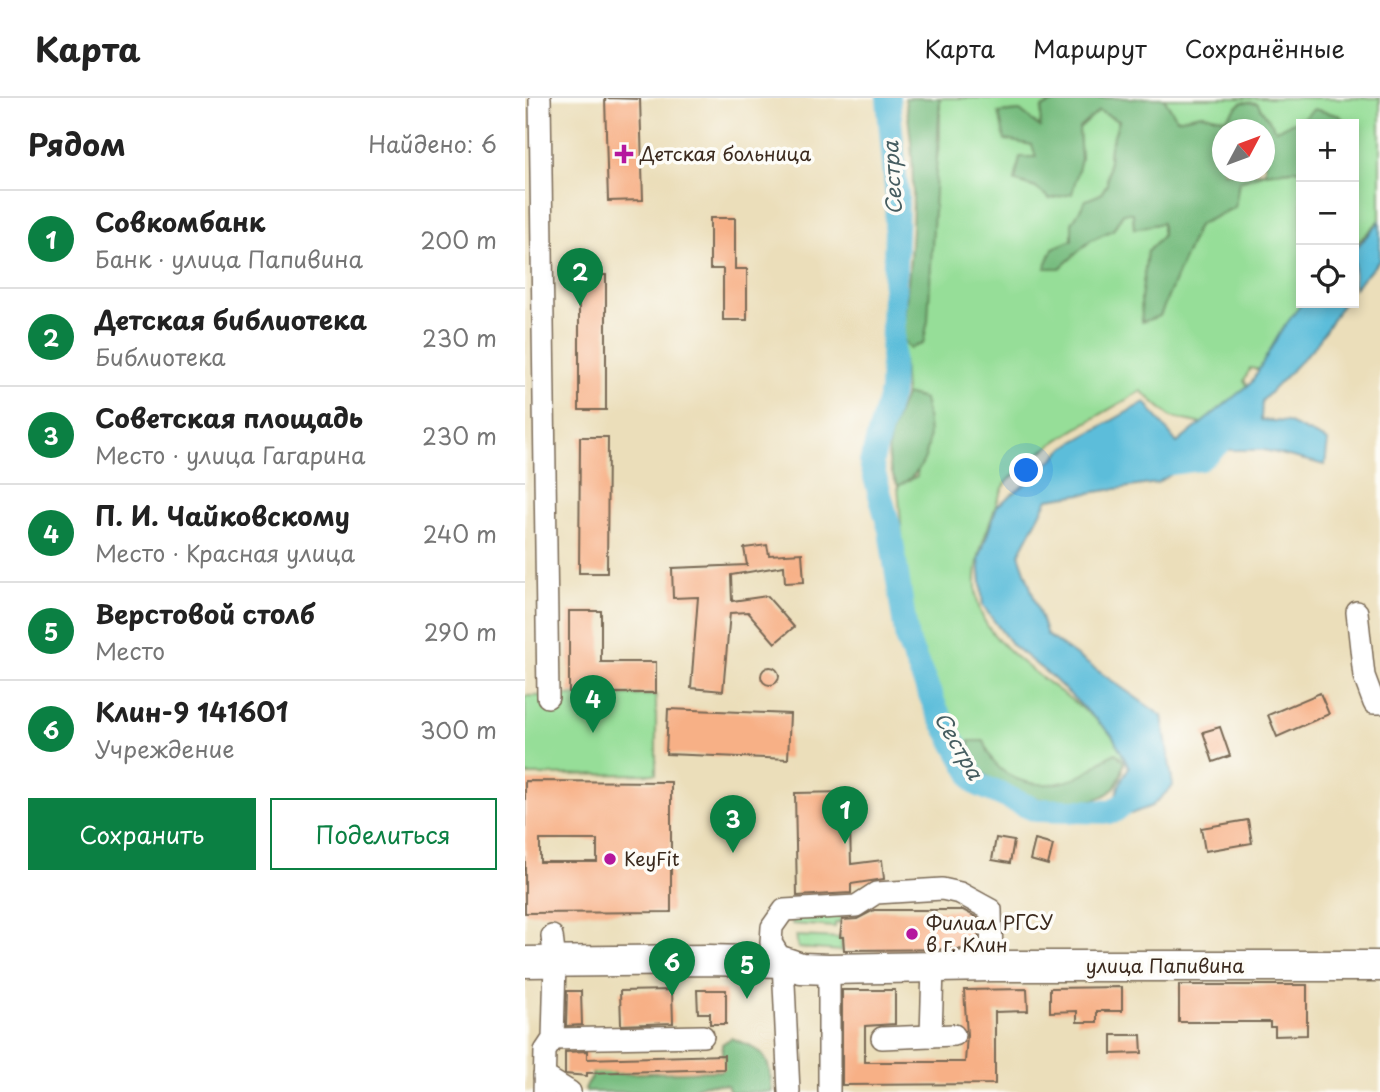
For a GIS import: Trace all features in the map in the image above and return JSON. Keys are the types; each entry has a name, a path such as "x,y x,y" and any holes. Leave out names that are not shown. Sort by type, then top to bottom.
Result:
{"highway":[{"name":"улица Папивина","path":"525,962 553,949 783,962 801,968 829,969 992,966 1380,966"}],"street":[{"path":"540,98 534,379 535,480 548,697"},
{"path":"1357,612 1364,676 1374,703 1380,703"},
{"path":"789,1092 783,962 773,950 771,935 774,920 784,910 856,906 876,893 942,889 960,893 991,910 992,966"},
{"path":"553,949 541,1049 544,1084 570,1092"},
{"path":"932,1036 933,968"},
{"path":"829,969 829,1092"},
{"path":"882,1038 954,1035"},
{"path":"541,1049 703,1036"}],"green space":[{"path":"905,98 940,98 928,321 923,344 910,348 902,338 913,218 910,127"},
{"path":"940,98 1062,98 1042,108 1040,127 1020,111 999,113 1032,145 1036,157 1015,181 1036,188 1050,199 1081,159 1079,129 1099,111 1119,121 1110,147 1107,184 1072,240 1046,268 1060,268 1091,240 1113,230 1123,213 1133,213 1134,228 1162,223 1162,236 1187,252 1198,225 1235,207 1239,182 1275,182 1275,172 1296,170 1296,308 1300,308 1262,370 1250,368 1244,381 1254,392 1207,425 1171,417 1141,391 1055,442 1023,466 1005,485 982,543 976,588 984,620 1004,646 1081,707 1113,737 1122,750 1123,766 1118,783 1113,789 1092,799 1069,801 1044,798 1005,786 990,776 977,763 954,729 926,669 913,628 905,575 898,486 917,476 924,399 905,394 902,338 910,348 940,138"},
{"path":"1062,98 1164,98 1177,119 1202,114 1226,119 1212,119 1212,182 1239,182 1235,207 1198,225 1160,316 1142,322 1141,299 1147,252 1162,236 1162,223 1134,229 1133,213 1123,213 1113,230 1091,240 1060,268 1045,268 1053,248 1072,240 1072,223 1086,200 1101,194 1107,184 1110,147 1119,121 1099,111 1079,129 1081,159 1072,194 1050,199 1036,188 1015,181 1020,157 1036,157 1032,145 1005,140 999,113 1020,111 1040,127 1042,108"},
{"path":"1164,98 1380,98 1380,220 1359,241 1359,119 1343,119 1314,109 1304,118 1296,119 1296,122 1276,131 1275,119 1268,119 1257,103 1242,102 1226,119 1202,114 1177,119"},
{"path":"1242,102 1257,103 1268,119 1226,119"},
{"path":"1314,109 1343,119 1301,119"},
{"path":"1296,121 1296,170 1275,172 1275,129"},
{"path":"905,394 924,399 929,437 924,460 910,478 898,486 892,473 888,451 889,440"},
{"path":"656,695 656,774 525,775 525,696"},
{"path":"969,741 984,741 992,759 1002,770 1012,777 1036,784 1061,783 1073,779 1116,753 1124,762 1120,778 1110,792 1096,799 1059,802 1018,792 985,774 974,762"},
{"path":"840,912 840,923 835,923 835,927 792,924 792,917"},
{"path":"796,936 841,938 842,951 798,948"},
{"path":"731,1038 752,1047 763,1056 769,1070 772,1092 730,1092 727,1085 705,1084 684,1092 587,1092 585,1089 592,1077 593,1065 611,1064 615,1074 722,1071 722,1044"}],"water":[{"path":"1380,221 1380,260 1359,283 1359,245"},
{"path":"1298,308 1340,308 1316,345 1262,401 1261,420 1287,422 1328,441 1325,465 1264,450 1211,450 1157,483 1048,499 1019,554 1047,635 1162,716 1173,786 1152,806 1131,814 1123,810 1117,799 1119,786 1129,767 1112,735 1053,678 1012,645 983,606 979,559 997,506 1037,475 1065,447 1145,402 1177,443 1251,383 1281,331"}],"building":[{"name":"Детская больница","path":"605,98 640,99 643,200 608,201"},
{"path":"710,218 735,218 735,269 747,269 747,320 723,320 723,269 710,269"},
{"path":"579,275 606,275 606,410 579,410"},
{"path":"580,437 608,437 607,573 579,573"},
{"path":"767,545 769,555 802,553 804,582 785,583 784,566 731,575 732,601 767,596 794,627 775,643 748,612 730,613 723,691 691,688 698,597 673,598 672,568 747,565 744,548"},
{"path":"569,611 601,611 601,662 656,662 656,693 569,693"},
{"path":"770,667 776,670 779,676 776,682 770,685 764,682 761,676 764,670"},
{"path":"1320,693 1329,714 1277,737 1268,715"},
{"path":"668,709 790,714 788,759 666,754"},
{"path":"1220,727 1230,756 1213,762 1203,732"},
{"path":"525,781 671,782 671,912 525,913","holes":["540,840 597,840 597,862 540,862"]},
{"path":"849,792 851,864 882,860 884,879 851,884 851,893 797,896 795,793"},
{"path":"1248,820 1252,843 1205,851 1201,828"},
{"path":"996,838 1014,841 1010,863 992,860"},
{"path":"1035,840 1053,845 1048,865 1030,860"},
{"name":"Филиал РГСУ в г. Клин","path":"874,910 963,910 978,918 979,949 844,950 843,937 840,937 842,920 857,919"},
{"path":"1179,985 1307,985 1307,1035 1275,1036 1275,1027 1270,1027 1270,1022 1179,1022"},
{"path":"1122,987 1122,1011 1097,1011 1097,1022 1077,1022 1077,1011 1050,1012 1050,988"},
{"path":"1027,989 1028,1011 995,1012 995,1084 842,1085 842,990 895,990 895,1024 865,1026 865,1062 965,1062 967,1035 964,990"},
{"path":"672,990 673,1023 621,1025 620,991"},
{"path":"697,990 726,990 726,1024 710,1024 710,1013 698,1013"},
{"path":"567,991 581,991 582,1025 566,1026"},
{"path":"1112,1035 1141,1035 1142,1053 1112,1054"},
{"path":"587,1051 587,1059 724,1055 724,1069 587,1073 587,1076 565,1074 565,1052"}],"waterway":[{"name":"Сестра","path":"888,98 897,198 891,392 871,463 890,530 907,640 937,711 977,784 1036,810 1113,812 1147,786"},
{"name":"Сестра","path":"1163,464 1200,459 1234,430"}],"place":[{"name":"Детская больница","path":"624,154"},
{"name":"Детская библиотека","path":"580,306"},
{"name":"П. И. Чайковскому","path":"593,733"},
{"name":"Совкомбанк","path":"845,844"},
{"name":"Советская площадь","path":"733,853"},
{"name":"KeyFit","path":"610,859"},
{"name":"Филиал РГСУ в г. Клин","path":"912,934"},
{"name":"Клин-9 141601","path":"672,996"},
{"name":"Верстовой столб","path":"747,999"}]}
